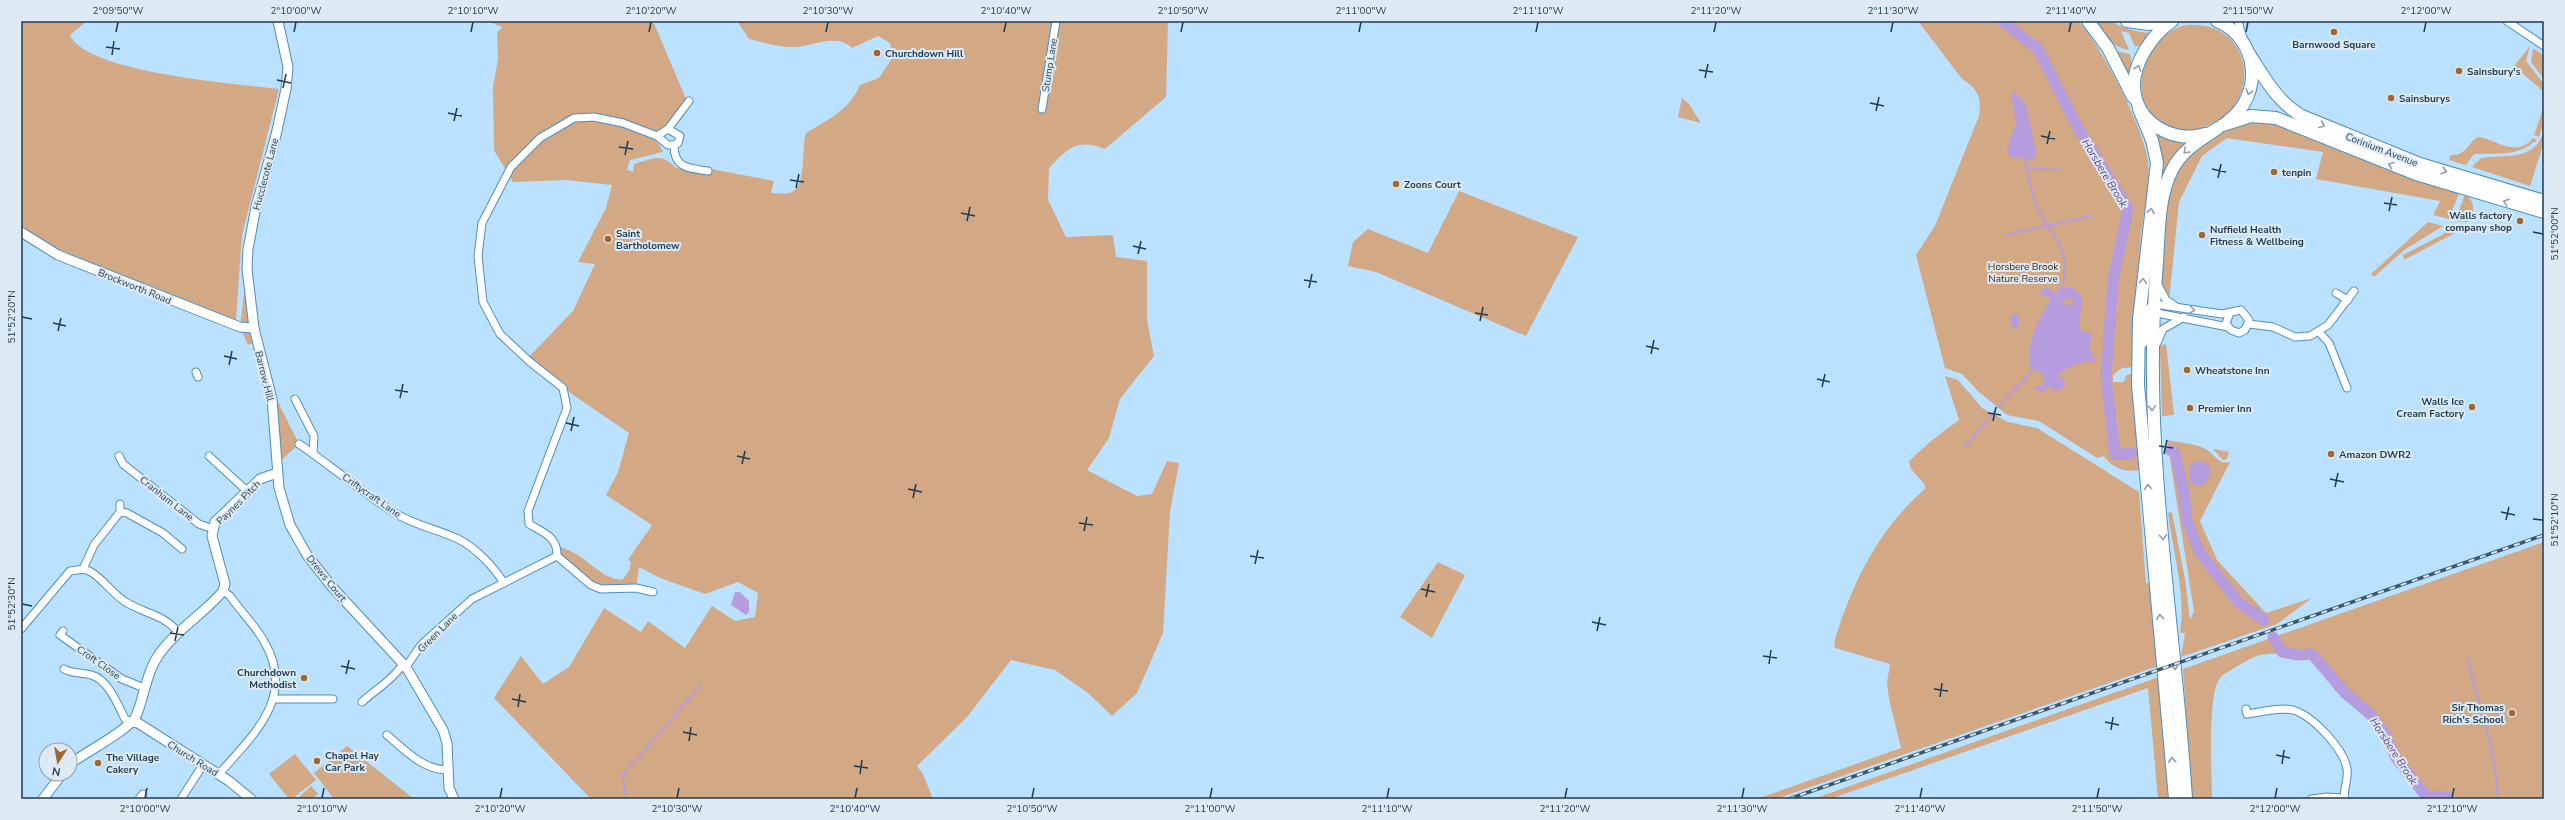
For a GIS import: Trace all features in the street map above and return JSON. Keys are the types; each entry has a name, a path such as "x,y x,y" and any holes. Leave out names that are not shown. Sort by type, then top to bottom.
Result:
{"highway":[{"path":"2088,21 2108,48 2139,107 2155,149 2157,163 2149,306 2152,383 2156,453 2186,799"},
{"path":"2127,21 2149,24 2169,21"},
{"path":"2139,107 2134,85 2137,68 2144,52 2159,31 2172,21"},
{"path":"2175,799 2138,376 2149,306 2156,278 2162,207 2169,178 2185,152 2237,113 2247,97 2252,75 2249,54 2244,41 2237,33 2217,21"},
{"name":"Corinium Avenue","path":"2249,54 2274,92 2288,107 2302,116 2420,164 2544,201"},
{"name":"Corinium Avenue","path":"2139,107 2156,127 2176,136 2199,135 2251,116 2276,118 2423,176 2544,212"}],"street":[{"name":"Hucclecote Lane","path":"254,328 247,269 248,249 256,207 280,116 288,67 278,21"},
{"name":"Stump Lane","path":"1042,109 1056,21"},
{"path":"2238,21 2244,41"},
{"path":"2507,21 2544,46"},
{"path":"657,136 668,129 689,101"},
{"path":"653,592 636,588 601,588 591,585 557,556 557,547 554,539 529,524 528,511 567,408 563,388 530,362 500,334 483,302 478,256 482,223 511,167 540,138 574,118 594,117 616,122 657,136 668,145 678,144 680,136 668,129"},
{"path":"674,145 674,156 682,167 708,171"},
{"name":"Brockworth Road","path":"21,232 58,254 240,327 254,328"},
{"path":"2156,278 2166,300 2178,308"},
{"path":"2249,324 2274,327 2300,337 2319,332 2348,300 2354,291"},
{"path":"2336,293 2348,300"},
{"path":"2149,306 2222,314 2237,310 2244,312 2249,324"},
{"path":"2149,306 2184,318 2228,327 2239,333 2245,330 2249,324"},
{"path":"2228,327 2226,319 2230,313"},
{"path":"2152,383 2159,335 2167,326 2184,318"},
{"name":"Barrow Hill","path":"254,328 272,398 277,473"},
{"path":"2319,332 2329,344 2347,388"},
{"path":"295,399 314,436 313,453"},
{"name":"Criftycraft Lane","path":"299,444 394,513 427,529 457,539 468,545 496,570 504,583"},
{"name":"Cranham Lane","path":"119,456 123,464 199,524 213,529"},
{"path":"209,456 247,491"},
{"name":"Paynes Pitch","path":"223,591 225,584 212,536 215,522 260,479 277,473"},
{"name":"Drews Court","path":"277,473 286,513 307,555 333,588 406,667"},
{"path":"82,569 94,545 120,512 120,504"},
{"path":"120,512 127,513 163,533 180,548 183,540"},
{"name":"Green Lane","path":"362,702 377,688 390,681 400,668 406,667 422,645 452,616 472,600 557,556"},
{"path":"21,629 70,571 82,569 91,572 125,601 152,612 171,623 178,631"},
{"path":"78,758 131,722 136,716 144,688 159,654 178,631 223,591 230,596 265,642 274,665 276,680 274,699 265,721 219,774"},
{"name":"Croft Close","path":"62,632 60,635 116,674 144,688"},
{"path":"406,667 443,730 447,743 446,770 449,788 454,799"},
{"path":"67,673 91,675 100,679 125,719 131,722"},
{"path":"274,699 333,699"},
{"path":"2247,714 2273,710 2293,710 2309,718 2344,757 2348,770 2344,799 2327,797 2311,799"},
{"name":"Church Road","path":"131,722 138,723 219,774 251,799"},
{"path":"387,735 432,770 446,770"},
{"path":"180,799 203,765"},
{"path":"43,799 56,782"}],"green space":[{"path":"21,21 87,21 70,35 82,48 104,59 133,67 200,80 279,89 242,235 236,320 60,250 46,243 21,225"},
{"path":"487,21 653,21 686,99 667,125 655,132 624,121 596,116 583,116 570,119 541,136 548,139 563,127 580,119 591,119 616,124 650,136 657,142 663,152 630,160 627,170 633,172 634,164 661,158 671,163 676,168 705,172 711,169 774,181 771,193 785,194 792,192 797,188 800,182 806,133 830,119 844,108 856,94 860,85 879,78 893,57 890,43 878,36 852,48 846,43 838,41 823,42 799,47 781,46 749,39 737,21 1168,21 1166,97 1105,149 1087,145 1073,147 1067,150 1049,168 1048,200 1066,237 1113,235 1116,257 1147,261 1147,320 1154,356 1120,399 1109,438 1087,470 1137,496 1152,494 1167,461 1179,463 1170,512 1163,633 1137,693 1112,716 1088,693 1055,670 1011,660 967,717 917,766 923,774 933,799 591,799 494,698 521,656 543,684 569,667 604,608 641,632 648,621 685,648 712,606 735,621 755,617 758,593 738,582 705,594 660,578 639,567 636,588 601,589 591,585 557,556 557,547 566,549 575,553 605,574 622,580 629,571 631,562 628,560 652,525 606,495 618,472 629,433 563,388 527,359 573,311 595,264 578,262 606,208 612,185 565,180 513,182 494,150 493,87 498,59 497,33 502,27"},
{"name":"Horsbere Brook Nature Reserve","path":"1918,21 2078,21 2098,48 2130,109 2145,146 2149,179 2141,234 2134,367 2122,368 2113,375 2113,382 2124,382 2126,375 2133,374 2140,470 2129,471 2119,469 2111,464 2104,456 2097,458 2039,421 2007,415 1979,392 1962,374 1945,368 1916,255 1935,226 1979,116 1980,104 1978,94 1972,86 1962,79","holes":["2134,451 2134,458 2115,458 2112,454"]},
{"path":"2092,21 2109,21 2137,31 2149,33 2155,32 2146,43 2135,47 2129,33 2121,31 2129,50 2112,43"},
{"path":"2187,25 2210,27 2227,36 2238,50 2244,67 2243,85 2237,102 2224,117 2201,128 2181,132 2166,127 2154,118 2146,106 2142,92 2142,77 2145,63 2161,38 2173,30"},
{"path":"2530,46 2526,61 2544,84 2544,92 2514,66"},
{"path":"2533,48 2544,56 2544,79 2531,62"},
{"path":"2115,51 2130,54 2133,72 2131,82"},
{"path":"1682,98 1689,104 1701,123 1678,117"},
{"path":"2544,106 2544,122 2539,137 2534,135"},
{"path":"2272,121 2459,193 2449,219 2433,215 2440,201 2316,179 2323,152 2227,138 2202,156 2179,202 2169,301 2161,287 2163,240 2167,196 2178,166 2207,140 2245,122"},
{"path":"2544,131 2544,142 2530,186 2472,167 2481,158 2518,155 2526,152 2533,148 2539,141"},
{"path":"2155,132 2175,141 2191,141 2158,211 2162,157"},
{"path":"2478,137 2513,147 2519,147 2526,144 2533,138 2537,140 2514,152 2499,154 2474,154 2466,165 2449,160 2451,155 2456,155 2464,151"},
{"path":"1459,191 1578,237 1526,336 1376,272 1348,266 1353,242 1368,229 1428,253"},
{"path":"2465,194 2471,200 2473,207 2472,215 2467,222 2455,221"},
{"path":"2428,222 2443,226 2404,250 2374,277 2371,274"},
{"path":"2452,226 2457,232 2404,260 2403,255 2442,235"},
{"path":"247,269 257,341 248,345 240,327"},
{"path":"2166,344 2174,415 2162,416 2160,346"},
{"path":"1945,376 1958,380 1982,408 2008,422 2037,428 2139,492 2146,584 2152,581 2158,666 1776,799 1757,799 1901,748 1889,699 1887,682 1890,664 1835,648 1834,643 1858,579 1880,540 1909,504 1925,489 1925,485 1911,469 1909,461 1931,441 1959,420"},
{"path":"276,398 299,444 276,465 272,399"},
{"path":"2167,440 2198,446 2207,450 2220,461 2226,463 2230,462 2200,521 2217,560 2266,613 2312,598 2277,624 2181,657 2185,633 2180,633 2180,588 2168,513 2172,512 2185,579 2190,620 2194,611"},
{"path":"2213,449 2229,452 2227,459 2223,460"},
{"path":"2544,542 2544,799 2448,799 2447,797 2426,796 2396,758 2385,735 2371,715 2344,692 2312,654 2267,654 2257,656 2246,661 2220,678 2213,700 2211,736 2212,799 2192,799 2183,669"},
{"path":"1438,562 1465,575 1432,638 1400,617"},
{"path":"2159,677 2168,799 2158,799 2148,688 1830,799 1813,799"},
{"path":"347,746 414,799 334,799 314,773"},
{"path":"295,754 316,780 292,799 289,799 269,774"},
{"path":"311,786 318,794 312,799 297,799"}],"shaded area":[{"path":"2011,93 2016,93 2026,105 2036,153 2033,160 2010,157 2007,150 2016,123"},
{"path":"2047,287 2055,294 2060,288 2073,288 2082,298 2079,327 2081,331 2092,334 2089,348 2097,363 2087,361 2069,367 2058,375 2065,381 2066,385 2055,393 2053,387 2045,389 2043,393 2035,388 2036,386 2044,385 2044,375 2030,367 2029,357 2031,340 2050,301 2050,297 2040,295 2044,288","holes":["2070,298 2074,302 2072,305 2063,304 2061,301"]},
{"path":"2016,313 2019,318 2018,329 2015,330 2010,321 2011,316"},
{"path":"2198,461 2208,464 2211,469 2207,482 2199,486 2190,483 2190,465"},
{"path":"735,592 740,592 749,601 749,612 746,615 731,605"}],"waterway":[{"name":"Horsbere Brook","path":"2002,21 2038,49 2078,128 2128,209 2113,281 2106,377"},
{"path":"2026,159 2027,172 2036,204 2063,254 2065,263 2062,288"},
{"path":"2027,168 2060,170"},
{"path":"2006,235 2091,216"},
{"path":"1998,407 2033,370"},
{"name":"Horsbere Brook","path":"2107,386 2115,455 2132,453"},
{"path":"1965,447 1994,412"},
{"name":"Horsbere Brook","path":"2170,450 2175,453 2184,493 2187,520 2199,551 2238,602 2264,620"},
{"name":"Horsbere Brook","path":"2273,637 2282,652 2298,655 2312,654 2344,692 2371,715 2385,735 2396,758 2426,796 2448,797 2448,799"},
{"path":"2467,658 2492,751 2497,787 2496,799"},
{"path":"626,799 623,775 701,685"}],"railway":[{"path":"1789,799 2544,535"}],"place":[{"name":"Barnwood Square","path":"2334,32"},
{"name":"Churchdown Hill","path":"877,53"},
{"name":"Sainsbury's","path":"2459,71"},
{"name":"Sainsburys","path":"2391,98"},
{"name":"tenpin","path":"2274,172"},
{"name":"Zoons Court","path":"1396,184"},
{"name":"Walls factory company shop","path":"2520,221"},
{"name":"Nuffield Health Fitness & Wellbeing","path":"2202,235"},
{"name":"Saint Bartholomew","path":"608,239"},
{"name":"Wheatstone Inn","path":"2187,370"},
{"name":"Walls Ice Cream Factory","path":"2472,407"},
{"name":"Premier Inn","path":"2190,408"},
{"name":"Amazon DWR2","path":"2331,454"},
{"name":"Churchdown Methodist","path":"304,678"},
{"name":"Sir Thomas Rich's School","path":"2512,713"},
{"name":"Chapel Hay Car Park","path":"317,761"},
{"name":"The Village Cakery","path":"98,763"}]}
